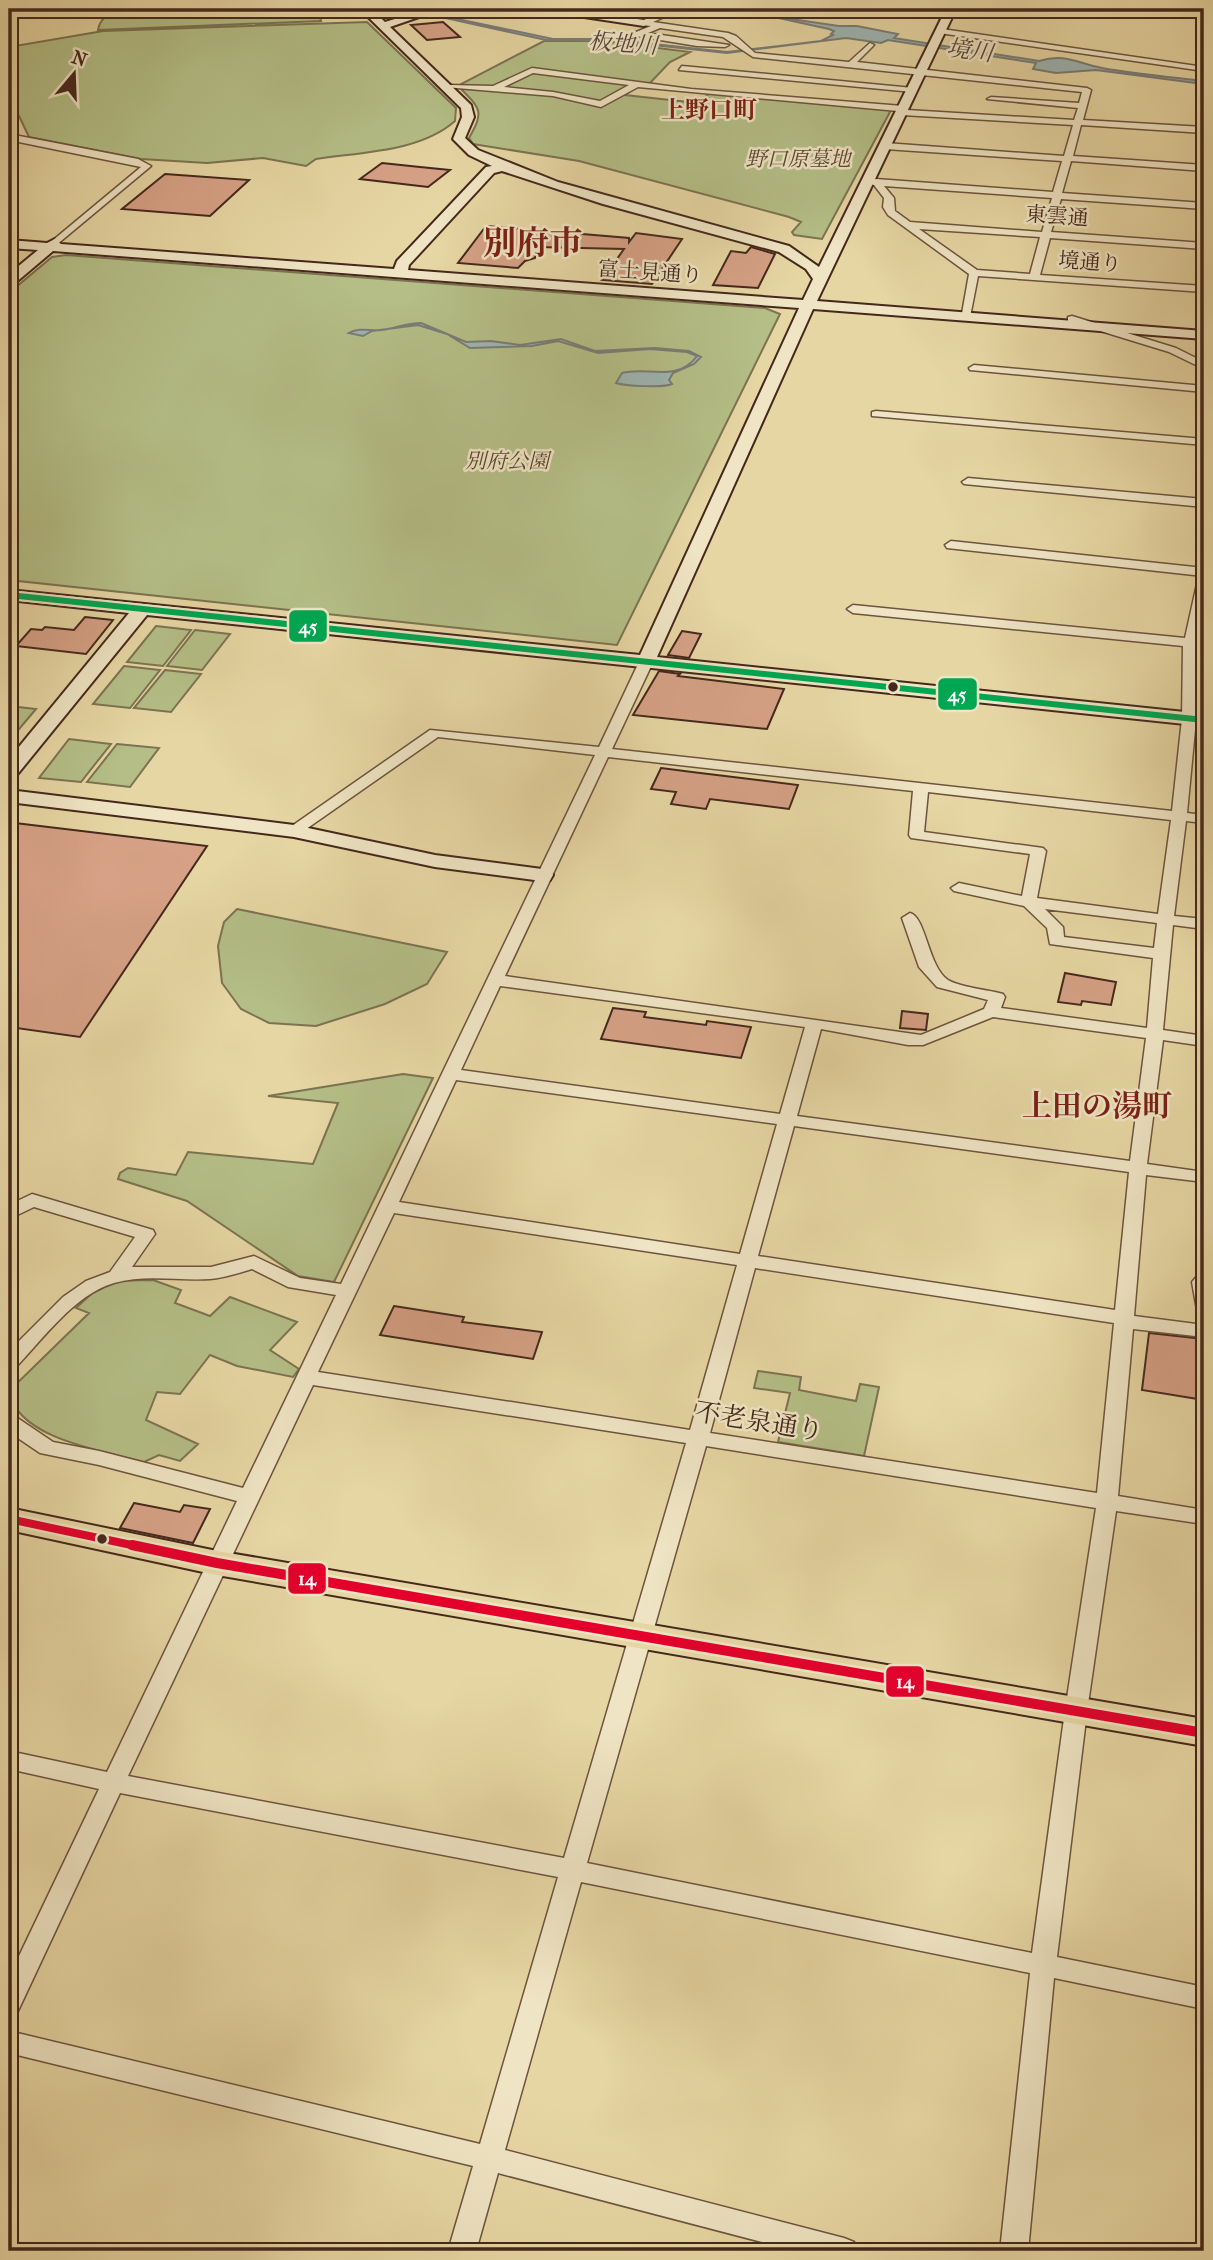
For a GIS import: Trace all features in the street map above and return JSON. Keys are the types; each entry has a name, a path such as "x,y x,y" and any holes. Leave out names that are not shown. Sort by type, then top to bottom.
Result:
{"main road":[{"path":"9,1519 217,1563 1204,1733"}],"street":[{"path":"365,9 449,87 468,111 459,139 461,146 528,178 784,249 811,266 820,279"},
{"path":"551,9 724,36 747,51"},
{"path":"644,23 676,10 668,9"},
{"path":"9,2003 495,980 542,875 646,662 809,302 872,182 885,146 951,9"},
{"path":"384,26 430,10"},
{"path":"660,25 639,34 747,51 830,58 851,64 1087,90 1034,277"},
{"path":"940,35 1204,69"},
{"path":"851,64 870,45"},
{"path":"712,91 736,73 747,51"},
{"path":"682,68 913,90"},
{"path":"494,89 532,70 636,84 903,111 1204,130"},
{"path":"982,117 1003,80"},
{"path":"449,87 553,94 601,104 636,84"},
{"path":"1032,120 1048,86"},
{"path":"991,99 1082,106"},
{"path":"9,137 147,166 9,281"},
{"path":"885,146 1204,168"},
{"path":"403,271 493,180 501,167"},
{"path":"403,271 490,170 501,167"},
{"path":"493,180 512,176 528,178"},
{"path":"872,182 1204,206"},
{"path":"872,182 889,198 888,207 891,213 974,272 965,314 1204,329"},
{"name":"東雲通","path":"907,225 1204,246"},
{"name":"富士見通り","path":"9,242 965,314 1204,335"},
{"name":"境通り","path":"974,272 1204,289"},
{"path":"1072,319 1088,326 1169,347 1204,366"},
{"path":"974,368 1204,389"},
{"path":"876,414 1204,442"},
{"path":"968,482 1204,503"},
{"path":"951,545 1204,572"},
{"path":"1014,2251 1043,1967 1076,1711 1107,1502 1143,1114 1152,1071 1165,919 1196,720 1197,643 1204,579"},
{"path":"9,595 1196,720"},
{"path":"9,772 142,609"},
{"path":"853,609 1197,643"},
{"path":"294,831 435,733 1204,819"},
{"path":"921,786 916,835 1038,851 1030,902"},
{"path":"9,796 294,831 435,860 542,875"},
{"path":"959,888 1030,902 1204,924"},
{"path":"1030,902 1055,927 1056,941 1161,954"},
{"path":"910,918 927,967 943,984 997,998 991,1012"},
{"path":"495,980 814,1023 908,1040 923,1040 991,1012 1204,1041"},
{"path":"462,2251 698,1438 814,1023"},
{"path":"450,1074 1204,1177"},
{"path":"9,1213 32,1200 146,1234 116,1277"},
{"path":"388,1206 1204,1331"},
{"path":"9,1362 69,1302 94,1284 116,1277 155,1271 214,1273 254,1262 295,1283 347,1292"},
{"path":"1204,1280 1201,1282 1204,1306"},
{"name":"不老泉通り","path":"306,1377 1204,1517"},
{"path":"9,1422 47,1448 99,1458 249,1497"},
{"path":"9,1760 115,1783 573,1870 1204,1998"},
{"path":"9,2042 489,2158 844,2251"}],"green space":[{"path":"121,9 318,9 321,21 98,30 106,16"},
{"path":"367,22 456,108 455,121 441,131 408,145 316,159 306,166 263,158 207,163 141,159 29,137 9,95 9,47 103,31"},
{"name":"野口原墓地","path":"544,41 602,41 690,52 670,62 649,84 640,84 625,95 697,103 710,93 891,110 822,239 794,235 792,232 801,222 789,217 579,161 473,144 469,138 477,122 478,111 473,101 461,89 461,84"},
{"name":"別府公園","path":"66,255 765,308 780,314 617,645 9,580 9,293 52,257"},
{"path":"156,626 191,630 163,666 127,662"},
{"path":"195,630 230,634 202,670 167,666"},
{"path":"124,666 160,670 130,708 93,704"},
{"path":"165,670 201,674 171,712 134,708"},
{"path":"9,706 36,709 9,741"},
{"path":"69,739 111,744 81,782 39,778"},
{"path":"117,744 159,748 130,787 87,782"},
{"path":"237,909 447,952 427,984 385,1004 316,1026 269,1023 241,1009 222,983 218,946 224,922"},
{"path":"403,1074 433,1078 334,1282 298,1276 187,1201 118,1179 120,1173 128,1168 176,1175 188,1152 313,1164 338,1103 268,1096"},
{"path":"153,1280 181,1290 175,1303 210,1316 230,1297 297,1322 270,1350 299,1369 293,1377 237,1366 210,1355 180,1394 157,1392 146,1420 198,1444 180,1461 159,1455 144,1462 107,1453 64,1440 28,1421 15,1407 9,1391 89,1313 76,1308 105,1281"},
{"path":"758,1371 801,1377 799,1390 856,1401 860,1384 879,1387 864,1456 778,1442 790,1393 754,1388"}],"water":[{"path":"381,9 424,12 553,39 607,39 727,52 821,41 833,35 831,34 834,31 829,29 765,15 756,17 729,12 733,10 729,9 763,9 778,12 770,11 770,16 857,26 898,34 894,38 1039,61 1064,58 1114,70 1204,81 1204,84 1096,70 1056,73 1033,69 1036,63 888,40 881,43 846,38 727,53 606,40 546,40 441,17"},
{"path":"421,323 466,342 491,341 520,345 561,339 595,351 655,348 689,351 701,357 694,364 673,373 669,380 672,384 627,385 616,383 622,373 680,369 697,356 687,352 650,349 598,353 558,341 532,346 470,348 447,334 418,325 388,329"},
{"path":"361,330 379,330 363,336 349,333"}],"building":[{"path":"443,22 460,37 427,40 411,25"},
{"path":"382,163 450,170 428,187 360,179"},
{"path":"165,174 249,180 210,216 122,209"},
{"path":"486,226 629,238 629,242 636,233 682,239 652,284 602,280 624,249 537,247 535,258 525,261 518,268 458,263"},
{"path":"751,247 775,254 758,288 713,285 731,251 746,253"},
{"path":"85,617 113,620 86,654 16,646 31,629 42,630 45,627 74,630"},
{"path":"682,631 701,634 689,658 668,655"},
{"path":"659,671 680,674 678,676 784,689 767,729 633,715"},
{"path":"661,768 798,785 789,809 710,799 706,809 671,804 676,792 651,789"},
{"path":"15,823 207,846 80,1037 9,1027 9,831"},
{"path":"1065,973 1116,982 1111,1005 1082,1001 1081,1005 1058,1002"},
{"path":"613,1008 646,1012 644,1017 706,1025 707,1021 751,1027 741,1058 601,1039"},
{"path":"902,1011 928,1014 926,1030 900,1028"},
{"path":"394,1306 464,1317 462,1322 542,1332 533,1359 380,1335"},
{"path":"1149,1333 1204,1339 1204,1400 1142,1390"},
{"path":"134,1503 180,1512 184,1505 210,1509 193,1543 120,1528"}],"transit line":[{"name":"45","path":"9,595 1204,720"},
{"name":"14","path":"9,1519 217,1563 1204,1733"}],"district":[{"name":"上野口町","path":"709,110"},
{"name":"別府市","path":"533,242"},
{"name":"上田の湯町","path":"1097,1106"}],"water label":[{"name":"板地川","path":"623,43"},
{"name":"境川","path":"970,50"}]}
